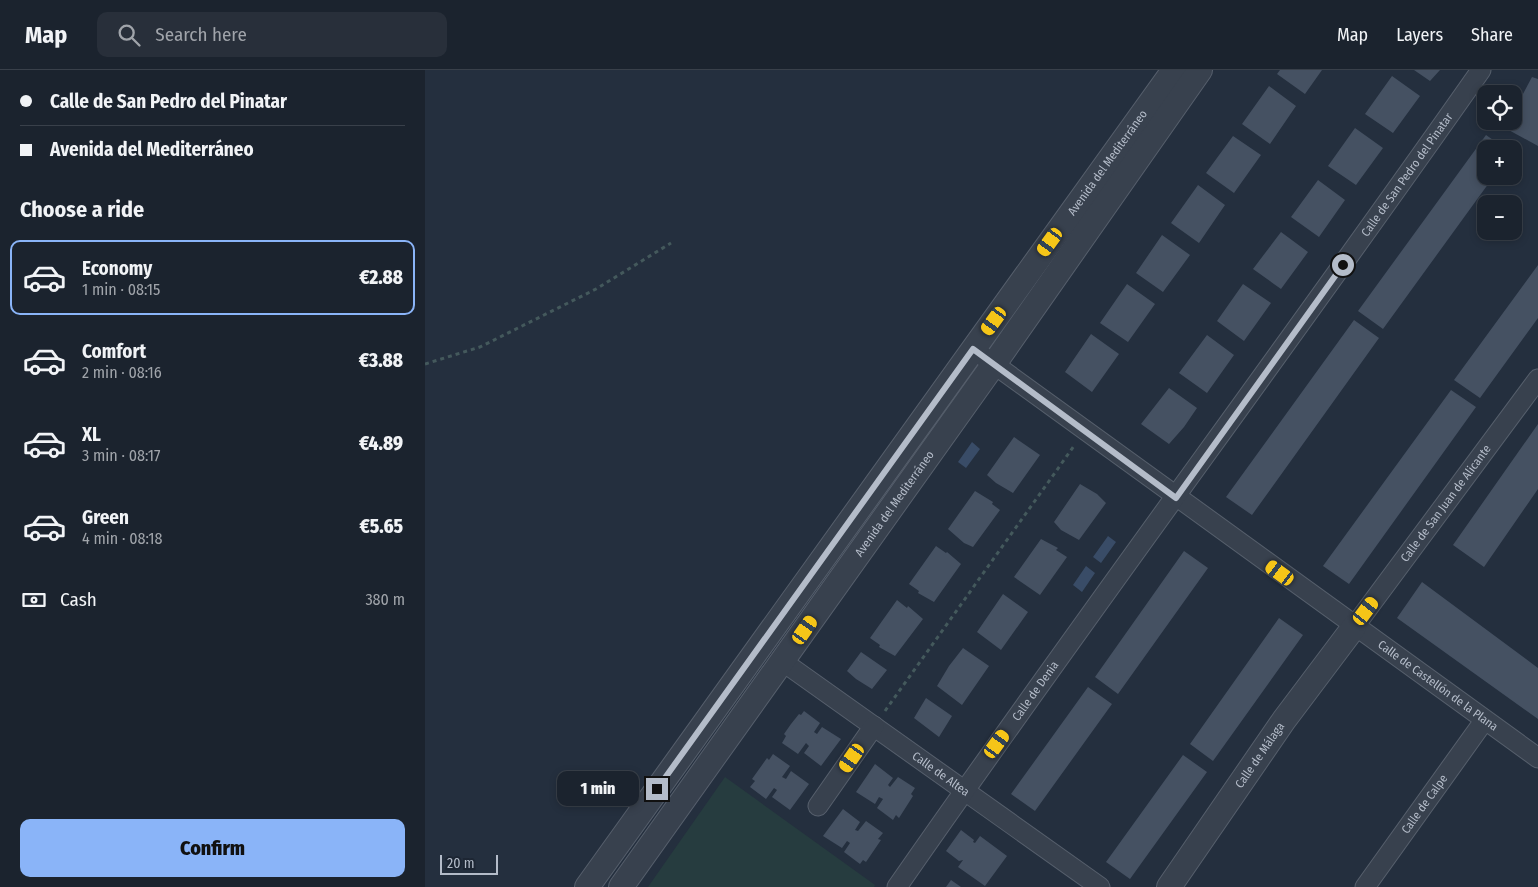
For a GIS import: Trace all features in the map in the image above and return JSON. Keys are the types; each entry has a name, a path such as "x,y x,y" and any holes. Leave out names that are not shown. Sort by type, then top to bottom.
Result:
{"street":[{"name":"Avenida del Mediterráneo","path":"587,887 1175,70"},
{"name":"Avenida del Mediterráneo","path":"621,887 994,364 1200,70"},
{"name":"Calle de San Pedro del Pinatar","path":"1176,498 1481,70"},
{"name":"Calle de Castellón de la Plana","path":"973,349 1354,627 1538,758"},
{"name":"Calle de San Juan de Alicante","path":"1354,627 1538,379"},
{"name":"Calle de Denia","path":"897,887 964,791 1176,498"},
{"name":"Calle de Málaga","path":"1169,887 1284,720 1354,627"},
{"name":"Calle de Altea","path":"782,661 1100,887"},
{"name":"Calle de Calpe","path":"1365,887 1484,721"},
{"path":"819,806 874,726"}],"path":[{"path":"425,364 480,347 596,289 671,243"},
{"path":"874,726 1085,431"}],"green space":[{"path":"725,777 875,885 874,887 648,887"}],"water":[{"path":"972,442 980,449 966,468 958,462"},
{"path":"1108,536 1116,542 1101,563 1093,557"},
{"path":"1086,566 1095,573 1082,592 1073,585"}],"building":[{"path":"1280,70 1322,70 1305,94 1277,74"},
{"path":"1414,70 1440,70 1430,81"},
{"path":"1392,76 1420,96 1393,133 1365,114"},
{"path":"1532,77 1538,79 1538,146 1509,130 1522,130 1522,96"},
{"path":"1269,86 1296,106 1270,144 1242,124"},
{"path":"1355,128 1383,148 1356,185 1328,166"},
{"path":"1486,135 1493,140 1482,140"},
{"path":"1233,136 1261,155 1234,193 1206,173"},
{"path":"1477,147 1477,185 1487,185 1480,195 1477,195 1477,199 1383,329 1358,311"},
{"path":"1318,180 1345,200 1319,237 1291,217"},
{"path":"1198,185 1225,205 1199,243 1171,223"},
{"path":"1281,232 1308,252 1281,289 1253,269"},
{"path":"1162,235 1190,255 1163,292 1136,273"},
{"path":"1538,265 1538,318 1480,398 1454,380"},
{"path":"1127,284 1155,304 1128,342 1100,323"},
{"path":"1243,284 1271,303 1244,341 1217,321"},
{"path":"1354,320 1379,338 1252,515 1226,497"},
{"path":"1091,334 1119,354 1092,392 1065,372"},
{"path":"1207,335 1234,355 1207,393 1179,373"},
{"path":"1169,388 1197,408 1169,444 1141,424"},
{"path":"1451,390 1476,407 1349,584 1323,566"},
{"path":"1538,424 1538,489 1484,567 1453,545"},
{"path":"1014,437 1040,455 1013,493 987,475"},
{"path":"1080,484 1097,494 1106,503 1079,540 1061,530 1054,522"},
{"path":"975,491 993,502 992,504 1000,510 973,547 964,543 948,529"},
{"path":"1041,539 1058,548 1056,550 1067,557 1040,595 1014,577"},
{"path":"936,546 947,552 961,564 934,602 918,593 919,591 909,584"},
{"path":"1184,551 1208,568 1118,694 1095,677"},
{"path":"1422,582 1538,668 1538,719 1397,618"},
{"path":"1003,594 1028,612 1001,650 977,632"},
{"path":"897,600 907,608 908,606 923,619 895,656 879,647 880,645 870,638"},
{"path":"1279,618 1303,635 1213,761 1190,744"},
{"path":"963,648 989,666 962,705 937,686"},
{"path":"861,652 887,670 872,689 847,671"},
{"path":"1088,687 1112,704 1035,811 1011,794"},
{"path":"926,698 952,716 939,737 914,718"},
{"path":"804,711 820,723 814,732 817,734 822,727 841,739 821,766 804,753 809,746 806,743 798,754 782,743 786,736 784,734 799,714 801,715"},
{"path":"773,754 790,766 782,777 786,779 791,771 809,784 790,810 772,797 777,790 774,788 766,799 750,787 755,781 752,779 767,758 769,760"},
{"path":"1183,755 1207,772 1130,879 1106,862"},
{"path":"875,764 893,778 888,785 890,787 898,777 915,788 911,794 913,796 899,818 896,815 893,820 877,808 883,799 879,797 875,804 856,792"},
{"path":"843,809 860,822 855,830 858,831 866,821 883,833 878,839 881,840 866,862 863,860 860,864 844,852 850,843 847,841 842,848 823,836"},
{"path":"961,830 974,840 973,842 975,843 980,836 1007,856 985,886 958,867 963,860 959,861 946,851"},
{"path":"951,880 961,887 946,887"}],"route":[{"path":"657,789 973,349 1176,498 1343,265"}]}
